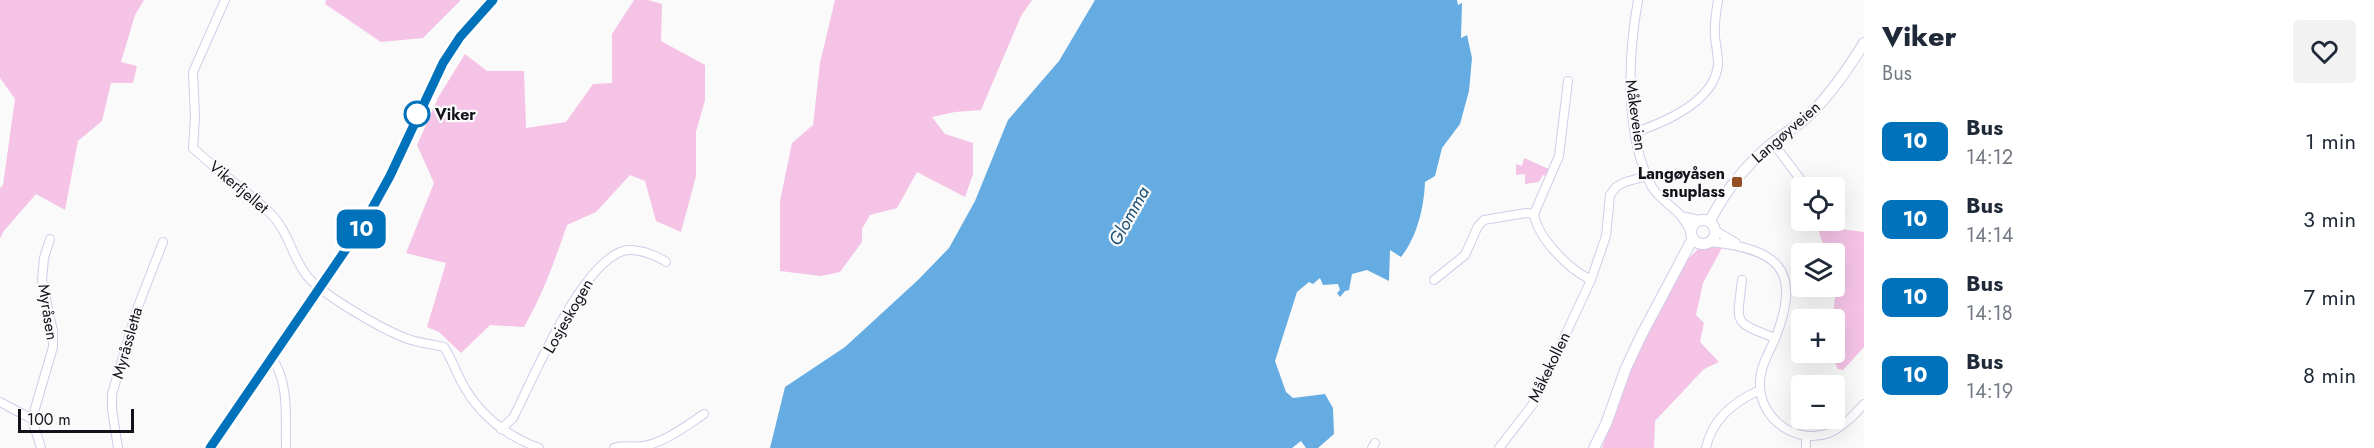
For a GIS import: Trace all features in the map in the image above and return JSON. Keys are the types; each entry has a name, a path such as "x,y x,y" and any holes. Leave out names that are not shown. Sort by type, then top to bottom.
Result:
{"main road":[{"path":"210,448 321,288 379,199 443,63 460,37 493,0"},
{"name":"Langøyveien","path":"1708,224 1718,204 1740,174 1773,143 1809,116 1832,90 1863,48"},
{"path":"1594,448 1606,424 1636,346 1669,280 1684,257 1693,225 1708,224 1707,243"},
{"path":"1692,235 1707,243"},
{"path":"1684,257 1707,243"}],"street":[{"name":"Vikerfjellet","path":"225,0 193,72 195,117 193,148 271,213 307,276 357,313 393,333 411,340 444,347 479,409 501,429 539,448"},
{"name":"Måkeveien","path":"1638,0 1631,39 1630,74 1636,132 1647,176 1658,195 1681,216 1692,235"},
{"path":"1636,132 1663,122 1683,111 1702,94 1713,79 1718,66 1714,28 1718,0"},
{"path":"1568,81 1559,156 1534,214 1535,221 1558,257 1590,280"},
{"path":"1773,143 1799,177"},
{"name":"Måkekollen","path":"1499,448 1533,404 1590,280 1606,236 1610,195 1616,187 1625,182 1647,176"},
{"path":"1434,280 1465,255 1478,226 1484,220 1526,213 1534,214"},
{"name":"Måkeveien","path":"1681,216 1708,224 1739,245"},
{"name":"Myråsen","path":"32,418 53,347 42,280 44,258 50,239"},
{"name":"Myråssletta","path":"118,448 112,394 140,300 163,242"},
{"path":"1707,243 1739,245 1766,254 1783,274 1787,304 1762,368 1760,390 1774,420 1788,430 1806,436 1821,435 1835,429 1864,404"},
{"name":"Losjeskogen","path":"501,429 513,417 572,305 594,272 612,257 626,250 656,256 666,262"},
{"path":"1742,280 1738,312 1740,320 1746,326 1775,338"},
{"path":"272,358 278,367 283,384 286,448"},
{"path":"1707,448 1714,427 1724,413 1760,390"},
{"path":"0,402 32,418 41,448"},
{"path":"615,448 641,447 655,443 704,414"},
{"path":"1806,436 1806,448"}],"shaded area":[{"path":"0,0 144,0 135,15 121,62 137,66 133,83 111,83 102,121 78,141 65,210 36,194 3,232 0,239 0,188 3,185 15,99 0,78"},
{"path":"326,0 461,0 423,38 381,42 325,4"},
{"path":"634,0 648,0 662,4 661,41 705,65 705,100 696,132 696,176 681,232 656,221 645,181 630,175 596,212 567,225 543,289 524,327 490,325 461,353 439,332 427,327 446,263 406,253 434,183 417,145 439,96 465,54 487,71 524,71 526,128 566,122 593,84 612,83 612,34"},
{"path":"835,0 1032,0 1021,16 981,110 932,117 945,134 973,143 973,174 965,197 917,172 897,208 870,215 862,229 862,242 840,272 821,276 780,271 780,201 792,143 813,125 820,63"},
{"path":"1524,158 1549,169 1546,176 1543,175 1539,182 1525,184 1525,174 1516,175 1516,164 1522,166"},
{"path":"1845,230 1864,232 1864,347 1843,370 1838,369 1835,363 1845,363 1845,309 1833,309 1835,297 1845,297 1845,243 1823,243 1819,231"},
{"path":"1723,246 1703,283 1696,315 1704,323 1700,342 1719,362 1704,369 1655,421 1654,448 1602,448 1633,356 1681,266 1698,249"}],"water":[{"name":"Glomma","path":"1095,0 1457,0 1458,5 1462,3 1461,38 1467,35 1472,58 1469,91 1460,124 1442,148 1435,176 1425,182 1421,212 1407,249 1401,257 1390,250 1389,281 1367,270 1352,274 1349,290 1340,297 1337,293 1340,290 1338,284 1323,285 1320,278 1313,284 1309,282 1297,292 1275,361 1286,392 1293,398 1325,394 1333,408 1334,434 1318,448 1306,448 1301,441 1292,448 770,448 785,387 845,347 918,280 949,248 975,201 1008,120 1059,61"}],"bus line":[{"name":"10","path":"210,448 364,223 379,199 443,63 460,37 493,0"}],"place":[{"name":"Viker","path":"417,114"},
{"name":"Langøyåsen snuplass","path":"1737,182"}]}
